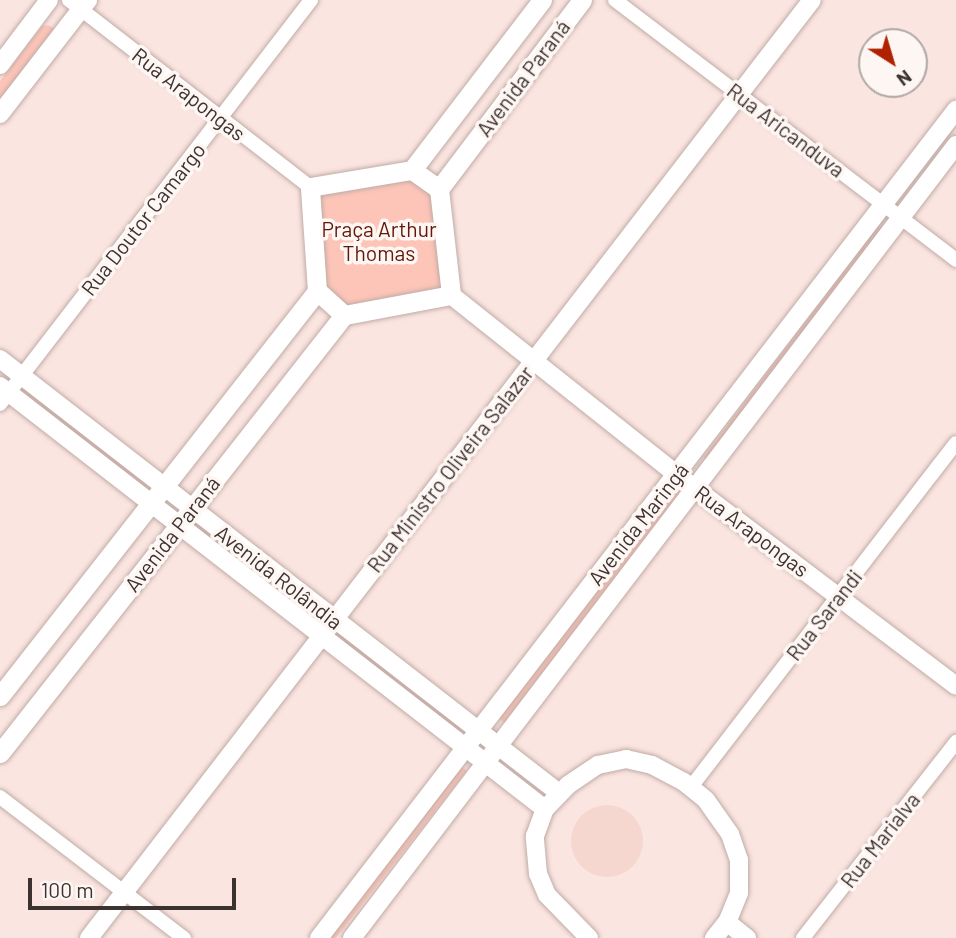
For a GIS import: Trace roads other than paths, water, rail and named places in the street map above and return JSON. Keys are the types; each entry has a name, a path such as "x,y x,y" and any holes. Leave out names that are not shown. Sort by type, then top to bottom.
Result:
{"main road":[{"name":"Avenida Paraná","path":"439,189 582,0"},
{"name":"Avenida Paraná","path":"412,170 539,4"},
{"path":"539,4 552,6 559,11 562,26"},
{"path":"437,137 441,154 457,159 465,155"},
{"path":"412,170 439,189 451,295 344,315 317,291 310,187 412,170"},
{"name":"Avenida Paraná","path":"0,696 317,291"},
{"name":"Avenida Paraná","path":"0,754 344,315"}],"street":[{"path":"0,65 49,0"},
{"name":"Rua Doutor Camargo","path":"3,394 22,376 311,0"},
{"name":"Rua Aricanduva","path":"615,0 956,260"},
{"name":"Rua Ministro Oliveira Salazar","path":"89,938 812,0"},
{"path":"0,114 80,3"},
{"name":"Rua Arapongas","path":"80,3 220,118 310,187"},
{"name":"Avenida Maringá","path":"320,938 956,110"},
{"name":"Avenida Maringá","path":"352,938 956,145"},
{"name":"Rua Arapongas","path":"451,295 535,359 676,474 956,686"},
{"name":"Avenida Rolândia","path":"0,359 163,485 466,747 545,809"},
{"name":"Avenida Rolândia","path":"3,394 179,525 478,731 559,793"},
{"path":"738,394 757,407"},
{"name":"Rua Sarandi","path":"691,787 956,443"},
{"name":"Rua Marialva","path":"803,938 956,742"},
{"path":"589,938 559,911 547,895 538,874 535,836 545,809 559,793 588,770 617,760 652,765 691,787 725,826 739,860 739,893 727,922 714,938"},
{"path":"0,797 184,938"},
{"path":"727,922 747,938"}],"park label":[{"name":"Praça Arthur Thomas","path":"379,241"}]}
